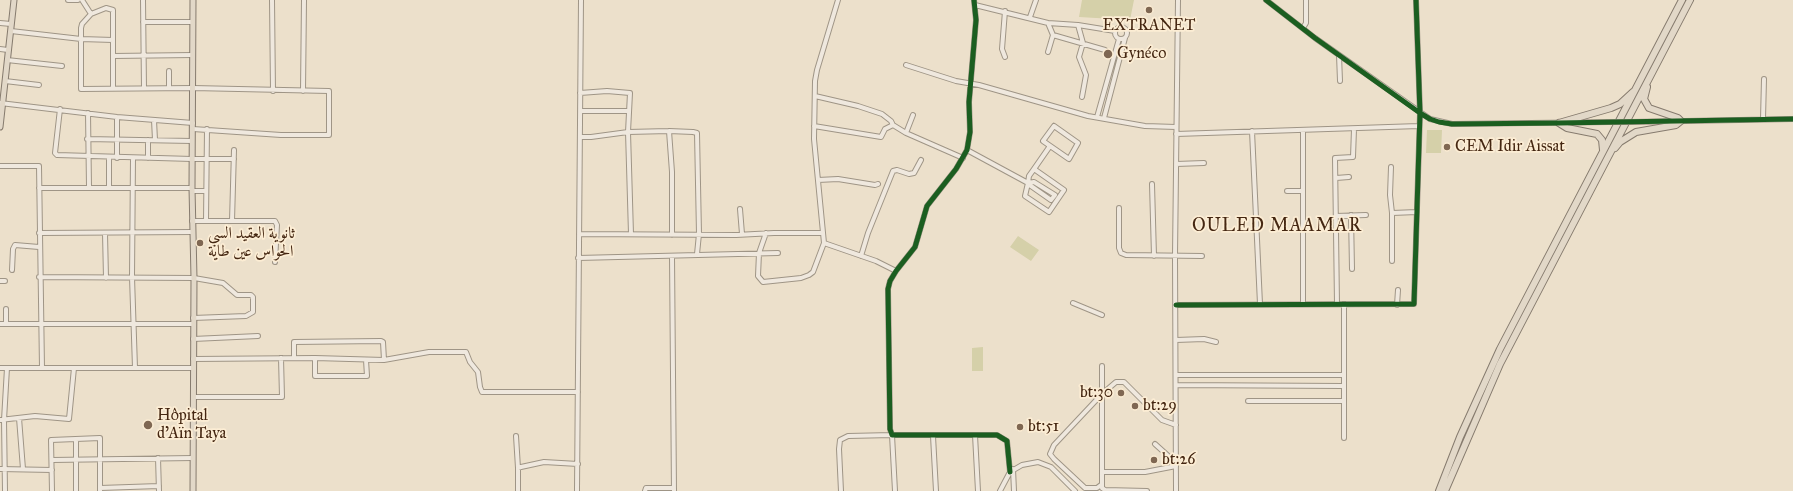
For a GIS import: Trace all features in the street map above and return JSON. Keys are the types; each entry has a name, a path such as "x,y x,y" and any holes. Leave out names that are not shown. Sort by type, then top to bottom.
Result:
{"highway":[{"path":"1445,491 1500,364 1682,0"},
{"path":"1439,491 1463,430 1497,355 1690,0"},
{"path":"1606,153 1629,136 1647,130 1676,124 1681,121 1678,118 1653,111 1645,104 1644,99 1654,66"},
{"path":"1559,124 1620,104 1637,88"},
{"path":"1559,124 1566,128 1597,134 1603,143 1606,153"}],"main road":[{"path":"0,127 1,103 14,0"},
{"path":"193,0 193,491"}],"street":[{"path":"68,0 78,0"},
{"path":"82,0 91,14"},
{"path":"143,0 144,88"},
{"path":"272,0 273,91"},
{"path":"303,91 304,0"},
{"path":"577,491 581,0"},
{"path":"766,233 759,253 758,276 764,282 801,278 813,272 824,243 814,126 816,70 838,0"},
{"path":"1030,17 1036,0"},
{"path":"1176,491 1175,256 1178,0"},
{"path":"1266,0 1420,113 1430,119 1452,124 1559,124 1793,119"},
{"path":"1303,28 1306,23 1306,0"},
{"path":"1176,304 1414,304 1420,113 1416,0"},
{"path":"895,491 892,435 890,429 888,289 890,281 896,271 915,247 927,206 963,158 966,150 970,132 971,84 976,20 974,2 1048,23 1078,25 1115,31"},
{"path":"113,88 113,10 106,8 91,14 82,24 81,89 193,88 273,91 329,91 329,135 281,135 193,129"},
{"path":"1005,11 1002,49 1005,56"},
{"path":"143,22 193,22"},
{"path":"0,23 11,24"},
{"path":"1048,23 1053,35 1048,52"},
{"path":"1078,25 1083,43 1079,57 1086,75 1082,97"},
{"path":"1104,118 1127,31 1124,27 1118,27 1115,31"},
{"path":"10,31 81,39 113,40"},
{"path":"1115,31 1115,35 1119,39"},
{"path":"1053,35 1105,50"},
{"path":"1119,39 1126,38"},
{"path":"1097,117 1119,39"},
{"path":"0,50 8,50"},
{"path":"113,56 193,55"},
{"path":"1339,55 1340,81"},
{"path":"7,60 62,66"},
{"path":"906,65 956,81 979,84 1034,101 1097,117 1145,126 1176,127"},
{"path":"169,71 169,88"},
{"path":"4,78 39,85"},
{"path":"1763,119 1764,79"},
{"path":"580,93 607,91 630,93 628,132 631,234"},
{"path":"815,96 858,106 882,114 906,133 963,158"},
{"path":"1,103 117,117 193,123"},
{"path":"60,109 56,155 117,158 234,159"},
{"path":"580,111 628,111"},
{"path":"88,113 88,187"},
{"path":"906,133 913,115"},
{"path":"117,117 117,158"},
{"path":"154,120 155,140"},
{"path":"814,126 881,137 886,129 894,125"},
{"path":"1054,126 1078,144 1069,159 1050,146 1043,140 1054,126"},
{"path":"1176,134 1419,126"},
{"path":"206,221 207,129"},
{"path":"1337,304 1335,158 1353,157 1354,129"},
{"path":"1303,130 1303,304"},
{"path":"580,137 628,132 669,131 697,133 699,234 697,254"},
{"path":"669,131 672,172 672,235"},
{"path":"1252,131 1260,304"},
{"path":"87,139 192,141"},
{"path":"148,140 148,158"},
{"path":"1034,169 1064,190 1049,212 1025,196 1030,176 1034,169 1050,146"},
{"path":"232,221 234,150"},
{"path":"966,150 1028,182 1051,200 1055,195 1034,182 1028,182"},
{"path":"109,157 109,187"},
{"path":"133,158 132,277 135,368"},
{"path":"861,256 868,233 894,171 897,170 909,174 914,173 921,160"},
{"path":"1176,164 1204,163"},
{"path":"0,166 39,166 39,277 42,368"},
{"path":"1391,167 1390,195 1392,213 1392,261"},
{"path":"1336,178 1349,177"},
{"path":"818,180 838,179 874,185 878,184"},
{"path":"1152,184 1154,256"},
{"path":"39,188 132,187 192,189 206,191"},
{"path":"1287,191 1303,191"},
{"path":"1119,208 1119,248 1121,253 1126,256 1202,256"},
{"path":"740,209 742,234"},
{"path":"1392,213 1417,212"},
{"path":"1351,215 1352,269"},
{"path":"1336,216 1366,215"},
{"path":"192,221 275,220 277,225 275,262"},
{"path":"39,233 193,232"},
{"path":"105,233 106,278"},
{"path":"579,234 672,235 823,233"},
{"path":"824,243 861,256 896,271"},
{"path":"12,270 13,249 15,245 39,247"},
{"path":"578,258 778,253"},
{"path":"645,491 646,488 674,490 672,256"},
{"path":"0,324 193,321 246,316 252,313 253,310 252,296 239,296 233,293 223,283 194,278 39,277"},
{"path":"0,281 5,281"},
{"path":"1397,304 1398,290"},
{"path":"1073,303 1102,315"},
{"path":"1344,304 1344,438"},
{"path":"6,309 6,324"},
{"path":"193,339 258,336"},
{"path":"1176,340 1204,339 1216,342"},
{"path":"294,358 294,342 381,341 383,342 384,360"},
{"path":"193,359 315,358 384,360 429,352 466,352 470,362 478,372 482,392 578,392"},
{"path":"194,397 282,397 281,358"},
{"path":"315,358 315,376 367,376 366,360"},
{"path":"1102,366 1102,488 1105,490 1147,491"},
{"path":"0,368 193,368"},
{"path":"5,491 2,469 2,420 7,368"},
{"path":"2,420 34,416 69,419 74,368"},
{"path":"1176,375 1343,375"},
{"path":"1101,485 1097,488 1084,488 1050,454 1054,445 1102,394 1116,382 1124,382 1162,420 1176,426"},
{"path":"1176,385 1343,386"},
{"path":"1248,401 1343,401"},
{"path":"19,418 23,469"},
{"path":"841,491 840,440 848,436 892,435 997,435 1007,441 1014,491"},
{"path":"975,435 978,491"},
{"path":"516,436 518,491"},
{"path":"933,436 936,491"},
{"path":"52,491 51,440 100,438 100,489 159,489 158,458"},
{"path":"76,439 76,491"},
{"path":"1155,444 1176,464"},
{"path":"52,460 193,458"},
{"path":"518,468 544,462 578,464"},
{"path":"1000,491 1012,471 1033,462 1047,464 1056,471 1075,491"},
{"path":"1102,472 1145,472 1176,464"},
{"path":"2,469 52,470"}],"shaded area":[{"path":"1082,0 1134,0 1130,20 1079,17"},
{"path":"1427,130 1442,130 1441,153 1426,153"},
{"path":"1018,236 1039,250 1031,261 1010,247"},
{"path":"983,347 983,371 972,371 972,348"}],"cycle path":[{"path":"974,0 976,20 969,102 970,132 967,150 956,169 927,206 915,247 896,271 890,281 888,289 890,429 892,435 997,435 1007,441 1010,472"},
{"path":"1266,0 1315,38 1420,113 1439,122 1452,124 1793,119"},
{"path":"1176,305 1414,304 1420,113 1416,0"}],"place":[{"name":"EXTRANET","path":"1149,10"},
{"name":"Gynéco","path":"1108,54"},
{"name":"CEM Idir Aissat","path":"1447,147"},
{"name":"ثانوية العقيد السي الحواس عين طاية","path":"200,243"},
{"name":"bt:30","path":"1121,393"},
{"name":"bt:29","path":"1135,406"},
{"name":"Hôpital d'Aïn Taya","path":"148,425"},
{"name":"bt:51","path":"1020,427"},
{"name":"bt:26","path":"1154,460"}],"district":[{"name":"OULED MAAMAR","path":"1277,227"}]}
